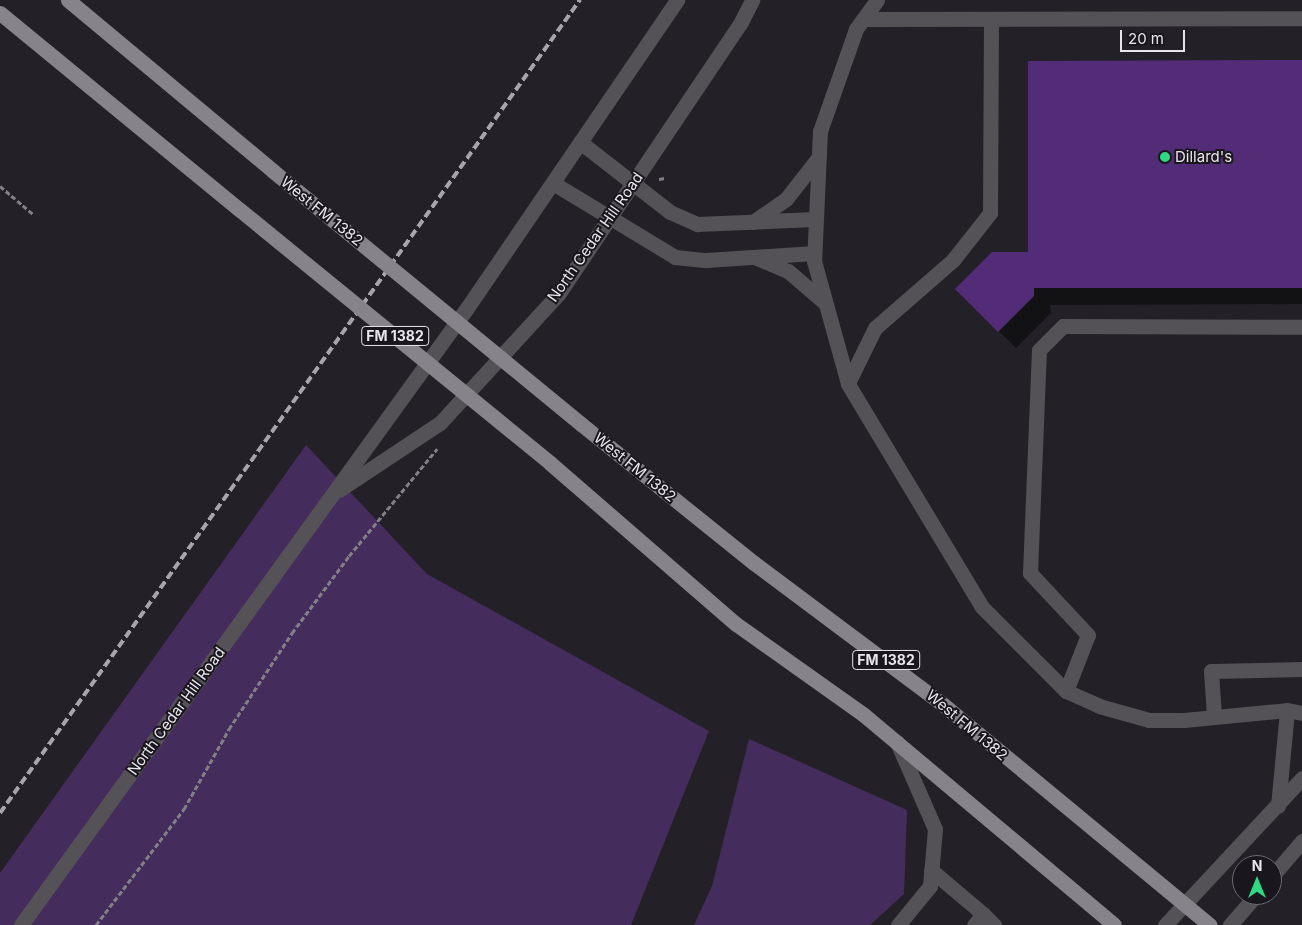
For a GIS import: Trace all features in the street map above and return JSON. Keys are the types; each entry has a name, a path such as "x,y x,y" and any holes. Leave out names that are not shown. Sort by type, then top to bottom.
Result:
{"main road":[{"name":"West FM 1382","path":"68,0 581,424 754,563 940,702 1210,925"},
{"name":"FM 1382","path":"0,13 550,463 736,624 897,742 1114,925"}],"street":[{"name":"North Cedar Hill Road","path":"21,925 467,308 678,0"},
{"name":"North Cedar Hill Road","path":"330,496 440,423 559,293 741,22 752,0"},
{"path":"877,0 856,29 820,131 818,156 814,253 848,383 982,607 1066,691 1099,706 1149,720 1295,712 1278,806"},
{"path":"863,19 1302,18"},
{"path":"848,383 875,328 953,260 990,213 991,20"},
{"path":"580,142 670,212 697,224 815,219"},
{"path":"751,223 786,199 818,156"},
{"path":"553,183 675,257 706,260 748,255 814,253"},
{"path":"748,255 788,271 826,304"},
{"path":"1066,691 1088,634 1030,573 1039,350 1063,326 1302,327"},
{"path":"1214,716 1211,671 1302,669"},
{"path":"897,742 935,829 930,886 898,925"},
{"path":"1165,925 1278,806 1302,778"},
{"path":"1282,864 1302,841"},
{"path":"931,870 978,920 994,925"},
{"path":"1230,925 1247,905"}],"path":[{"path":"659,179 666,178"},
{"path":"0,186 34,214"},
{"path":"96,925 184,809 229,729 292,633 349,556 442,442"}],"shaded area":[{"path":"306,445 427,574 709,731 631,925 0,925 0,873"},
{"path":"749,739 907,810 904,894 870,925 694,925 712,886"}],"building":[{"name":"Dillard's","path":"1302,60 1302,288 1034,288 1034,296 998,332 955,289 992,252 1028,252 1028,61"}],"railway":[{"path":"0,813 580,0"}],"place":[{"name":"Dillard's","path":"1165,157"}]}
